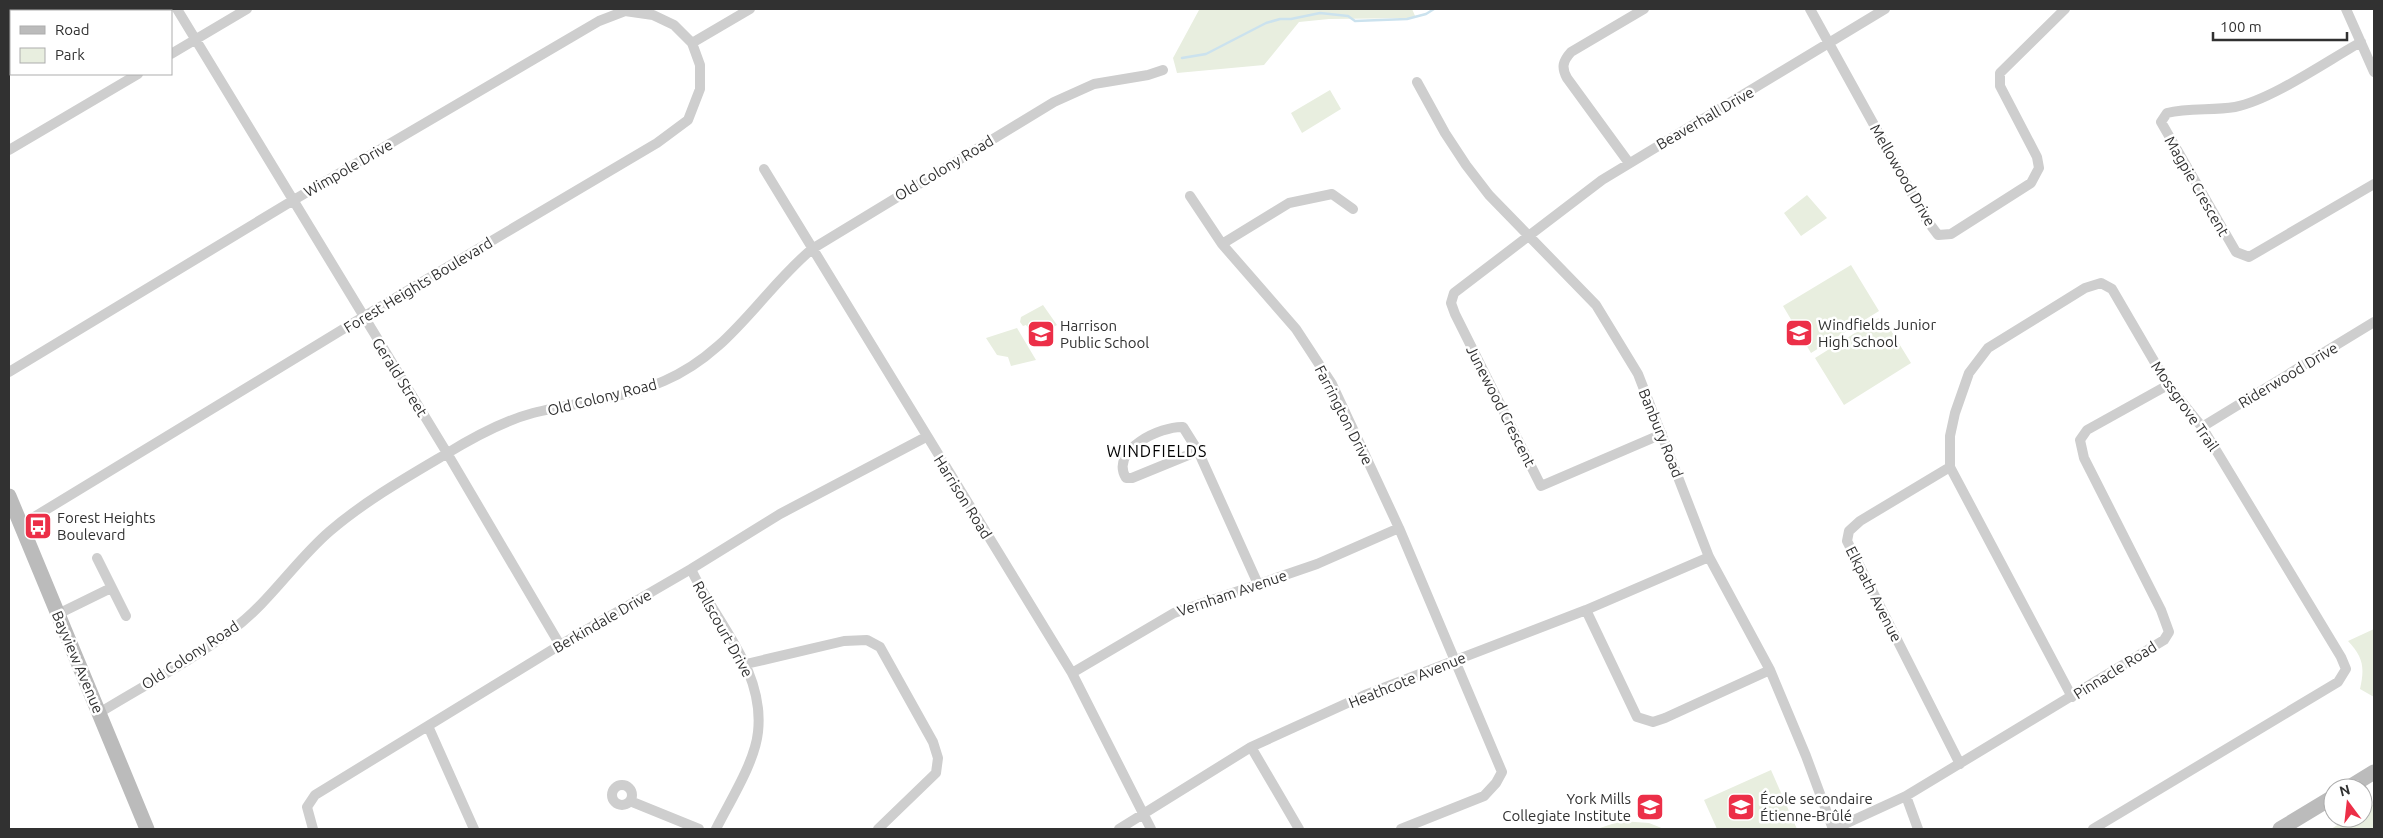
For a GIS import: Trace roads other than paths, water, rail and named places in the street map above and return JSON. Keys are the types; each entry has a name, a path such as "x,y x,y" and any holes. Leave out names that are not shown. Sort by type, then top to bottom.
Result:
{"main road":[{"name":"Bayview Avenue","path":"9,496 147,829"},
{"path":"2280,829 2323,803"}],"street":[{"name":"Gerald Street","path":"177,9 292,201 447,453 560,645"},
{"path":"172,53 247,9"},
{"path":"692,43 750,9"},
{"path":"1629,163 1566,78 1562,69 1565,60 1571,52 1644,9"},
{"path":"1810,9 1828,44"},
{"name":"Beaverhall Drive","path":"1530,234 1576,198 1629,163 1885,9"},
{"name":"Mellowood Drive","path":"1828,44 1926,219 1938,235 1951,234 2031,184 2040,168 2037,157 2000,86 2000,73 2065,9"},
{"path":"2346,9 2374,72"},
{"name":"Wimpole Drive","path":"9,372 292,201 599,21 625,11 653,15 674,25 692,43"},
{"name":"Magpie Crescent","path":"2361,42 2257,101 2234,107 2179,109 2167,113 2161,122 2236,252 2249,257 2374,184"},
{"name":"Forest Heights Boulevard","path":"21,525 363,317 657,143 688,120 700,89 700,65 692,43"},
{"name":"Old Colony Road","path":"99,714 233,630 274,591 330,531 374,499 447,453 512,420 645,388 686,370 716,350 738,328 780,278 812,249 1054,102 1094,84 1148,75 1163,70"},
{"path":"9,150 136,75"},
{"name":"Banbury Road","path":"1417,82 1445,133 1466,165 1489,195 1530,234 1596,305 1638,374 1709,557 1770,670 1806,756 1833,829"},
{"name":"Harrison Road","path":"764,169 926,437 1072,673 1152,829"},
{"path":"1222,244 1289,202 1312,196 1332,194 1353,209"},
{"name":"Farrington Drive","path":"1190,196 1222,244 1296,329 1332,384 1399,528 1502,772 1496,783 1484,796 1401,829"},
{"name":"Junewood Crescent","path":"1530,234 1460,286 1454,293 1451,303 1541,486 1662,434"},
{"name":"Mossgrove Trail","path":"2072,697 1950,467 1950,436 1955,412 1969,373 1988,348 2085,288 2101,284 2112,289 2168,385 2202,427 2341,657 2346,670 2338,682 2093,829"},
{"name":"Riderwood Drive","path":"2202,427 2374,322"},
{"name":"Pinnacle Road","path":"1833,829 1906,796 2164,640 2169,632 2161,610 2084,458 2080,440 2087,430 2168,385"},
{"path":"1198,452 1132,478 1126,478 1121,469 1122,458 1135,444 1172,426 1183,427 1198,452 1258,584"},
{"name":"Berkindale Drive","path":"313,829 308,807 315,794 780,514 926,437"},
{"name":"Elkpath Avenue","path":"1950,467 1860,521 1849,531 1846,541 1960,764"},
{"name":"Vernham Avenue","path":"1072,673 1174,613 1317,564 1399,528"},
{"name":"Heathcote Avenue","path":"1119,829 1251,747 1365,695 1586,610 1709,557"},
{"path":"96,558 126,616"},
{"name":"Rollscourt Drive","path":"691,569 746,664 757,694 758,732 750,759 716,829"},
{"path":"58,614 111,588"},
{"path":"1586,610 1637,717 1652,722 1665,718 1770,670"},
{"path":"746,664 844,641 867,640 880,647 933,742 938,758 936,773 878,829"},
{"path":"428,726 474,829"},
{"path":"1251,747 1299,829"},
{"path":"1906,796 1918,829"},
{"path":"630,801 699,829"}],"waterway":[{"path":"1182,58 1206,54 1266,23 1280,19 1291,19 1320,13 1348,16 1355,21 1407,19 1426,14 1434,9"}],"place":[{"name":"Windfields Junior High School","path":"1799,333"},
{"name":"Harrison Public School","path":"1041,334"},
{"name":"Forest Heights Boulevard","path":"38,526"},
{"name":"York Mills Collegiate Institute","path":"1650,807"},
{"name":"École secondaire Étienne-Brûlé","path":"1741,807"}],"district":[{"name":"WINDFIELDS","path":"1157,451"}]}
